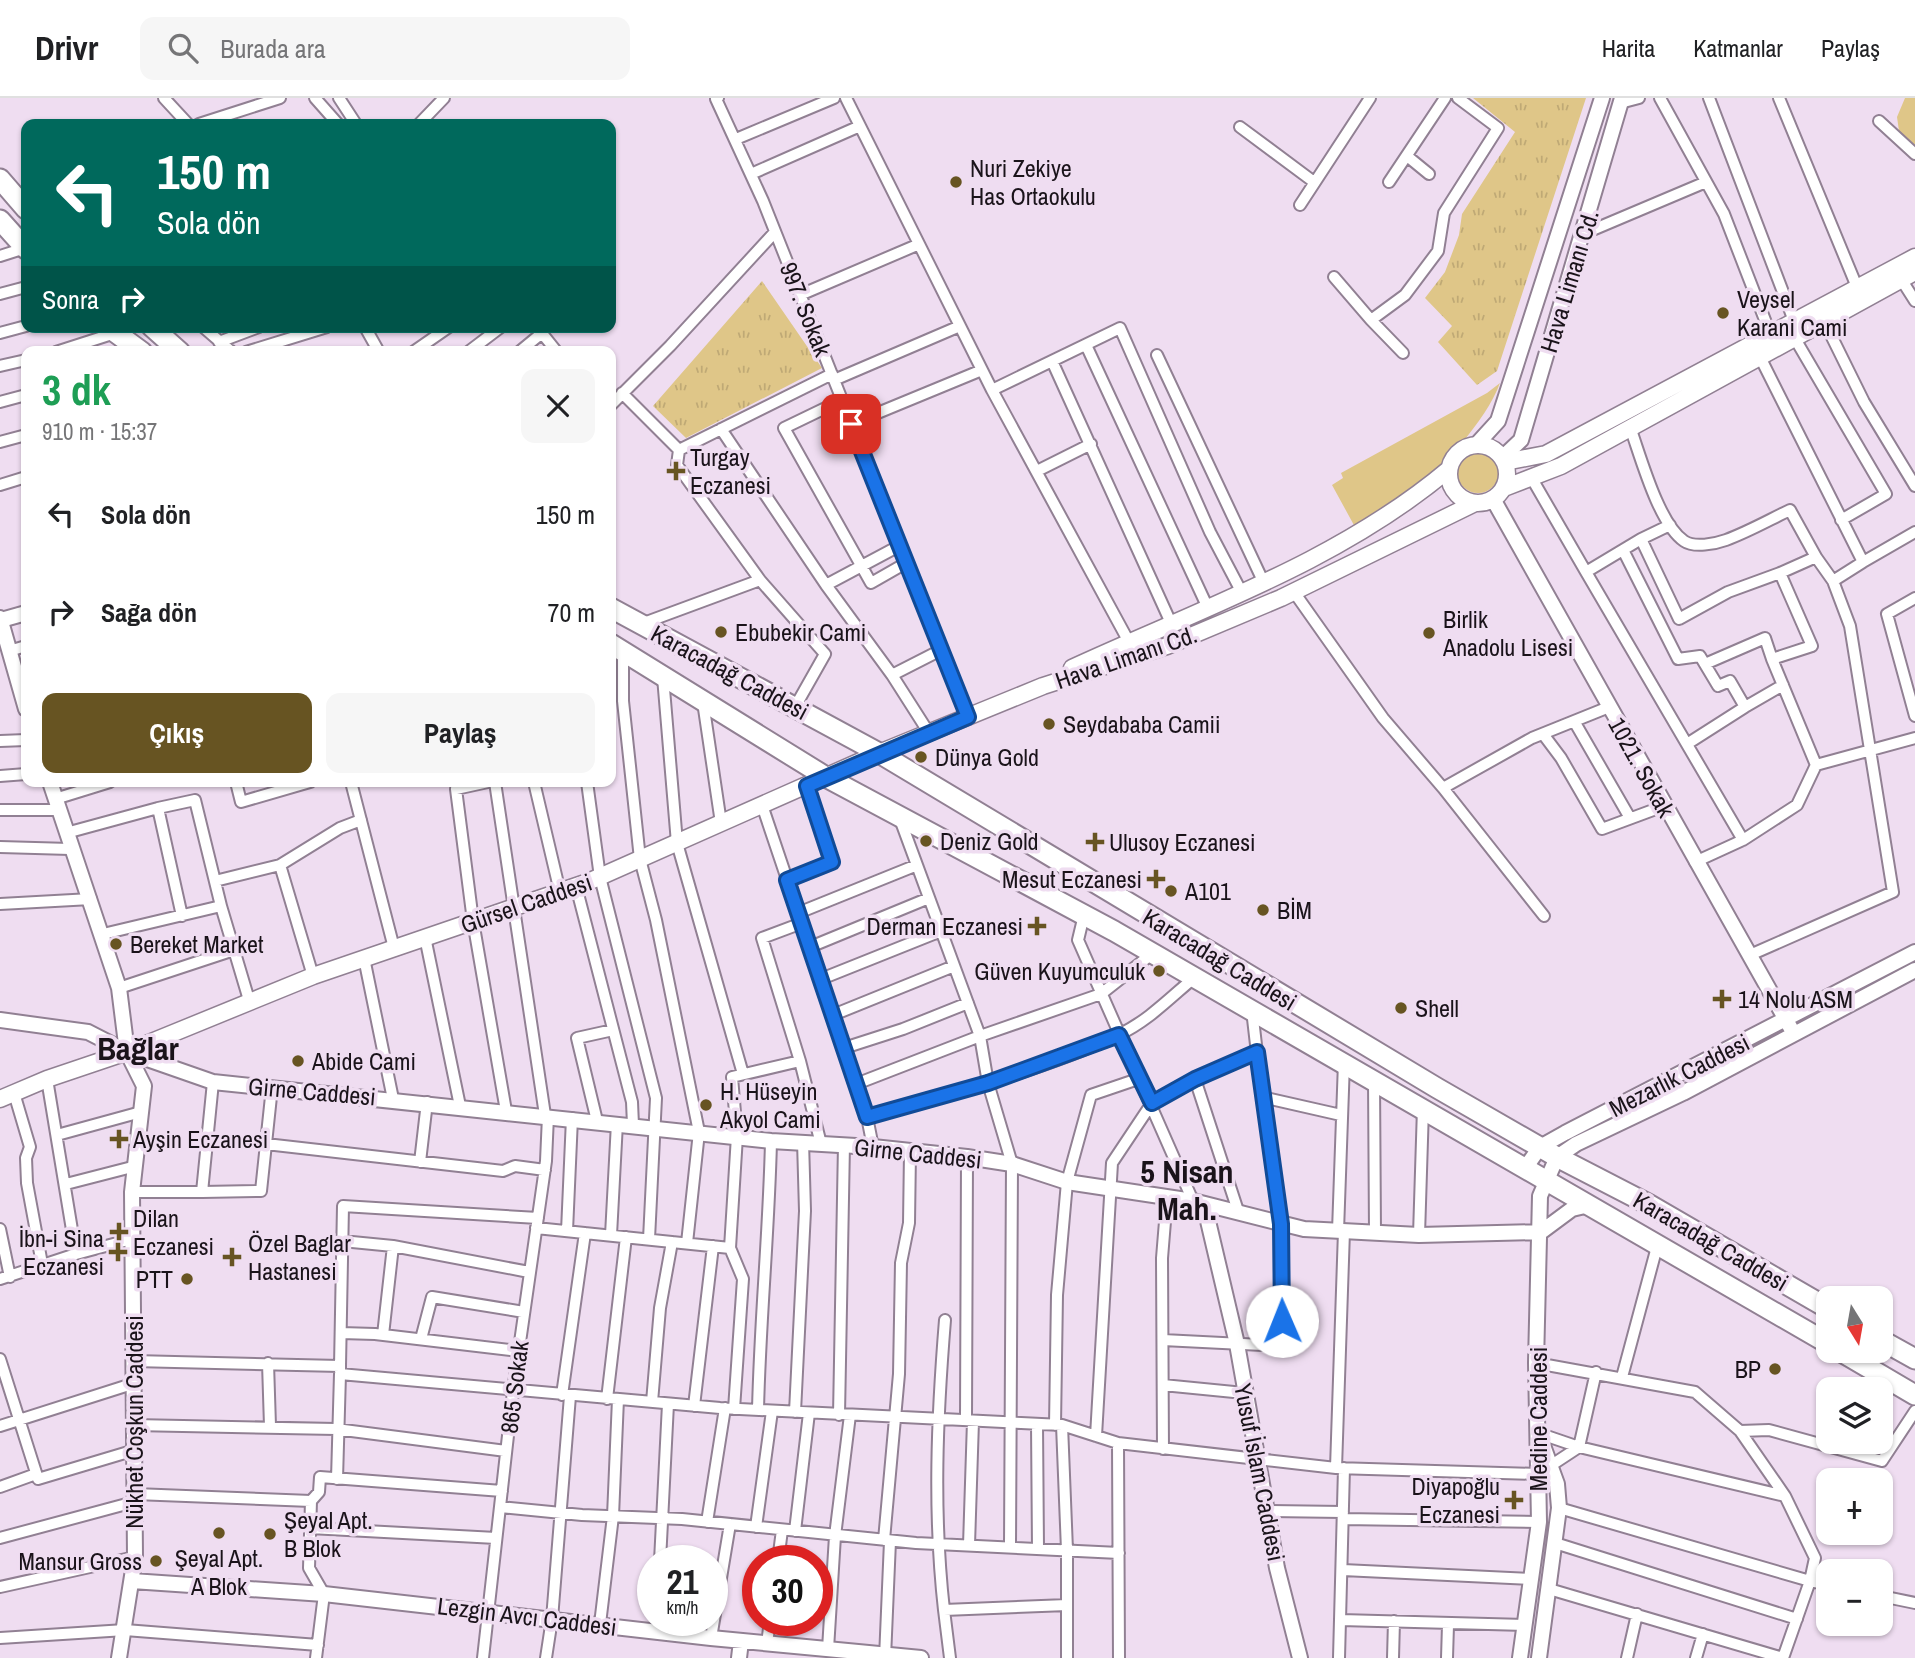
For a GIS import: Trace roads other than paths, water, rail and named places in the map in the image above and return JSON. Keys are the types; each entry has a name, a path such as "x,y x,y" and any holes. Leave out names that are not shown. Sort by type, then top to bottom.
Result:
{"highway":[{"path":"0,179 21,203"},
{"path":"0,220 21,243"},
{"path":"116,333 134,346"},
{"path":"159,333 173,346"},
{"name":"Karacadağ Caddesi","path":"616,611 879,753 1358,1042 1816,1301"},
{"name":"Karacadağ Caddesi","path":"617,648 826,777 1153,953 1658,1243 1816,1337"},
{"path":"1894,1347 1915,1359"},
{"path":"1860,1363 1915,1395"}],"main road":[{"path":"1908,275 1824,321 1794,329 1770,333 1546,454 1504,459 1487,446 1477,444 1458,452 1449,469 1452,487 1458,495 1475,503 1561,466 1760,358 1794,329 1857,287 1915,257"},
{"path":"1498,493 1507,480 1504,459"},
{"name":"Hava Limanı Cd.","path":"1044,687 1070,669 1350,540 1423,491 1449,469"},
{"name":"Hava Limanı Cd.","path":"1044,687 1167,646 1294,592 1475,503"},
{"name":"Gürsel Caddesi","path":"7,1096 47,1079 127,1052 313,976 600,877 879,753 1044,687"}],"street":[{"path":"166,98 184,119"},
{"path":"215,119 280,98"},
{"path":"315,98 334,119"},
{"path":"340,98 353,119"},
{"path":"424,119 444,98"},
{"path":"736,139 834,98"},
{"path":"846,98 917,245 992,390 1129,642"},
{"path":"1300,205 1370,98"},
{"path":"1388,181 1445,98"},
{"path":"1371,320 1405,295 1438,251 1444,213 1498,128 1458,98"},
{"name":"Hava Limanı Cd.","path":"1477,444 1498,421 1602,98"},
{"path":"1621,101 1639,98"},
{"path":"1660,98 1724,214 1770,333"},
{"path":"1709,98 1794,329 1886,494 1841,520"},
{"path":"1779,98 1857,287"},
{"name":"997. Sokak","path":"717,99 775,232 968,717"},
{"name":"Hava Limanı Cd.","path":"1504,459 1521,440 1621,101"},
{"path":"1879,121 1915,154"},
{"path":"751,174 860,127"},
{"path":"1240,127 1314,182"},
{"path":"1407,156 1429,174"},
{"path":"1583,234 1706,182"},
{"path":"616,400 775,232"},
{"path":"800,295 917,245"},
{"path":"0,256 21,250"},
{"path":"1908,275 1915,301"},
{"path":"1334,277 1403,353"},
{"path":"0,294 21,288"},
{"path":"1824,321 1864,402 1915,486"},
{"path":"679,450 833,377 960,326"},
{"path":"0,332 21,327"},
{"path":"992,390 1120,328 1210,533 1241,591"},
{"path":"72,346 104,333"},
{"path":"209,333 224,346"},
{"path":"219,342 244,333"},
{"path":"265,346 308,333"},
{"path":"422,346 440,333"},
{"path":"476,346 493,333"},
{"path":"525,346 537,333"},
{"path":"1086,345 1207,606"},
{"path":"1157,355 1263,581"},
{"path":"1760,358 1863,562"},
{"path":"0,366 21,361"},
{"path":"1052,361 1171,623"},
{"path":"851,424 982,370"},
{"path":"622,393 679,450"},
{"path":"0,402 21,396"},
{"path":"842,400 784,428 870,583 906,563"},
{"path":"721,429 826,585 892,675 929,733"},
{"path":"1631,430 1670,525 1684,541 1696,545 1724,541 1790,510 1816,557 1833,581 1850,626 1893,892 1751,955"},
{"path":"0,442 21,436"},
{"path":"1037,471 1091,444"},
{"path":"679,450 677,466 760,580 825,654 794,707"},
{"path":"1531,477 1742,840"},
{"path":"0,485 21,479"},
{"name":"1021. Sokak","path":"1498,493 1609,708 1794,1034"},
{"path":"1586,572 1670,525"},
{"path":"1833,581 1915,532"},
{"path":"1641,539 1679,620 1728,592 1816,557"},
{"path":"826,585 899,546"},
{"path":"1623,550 1678,659 1694,654 1700,656 1718,687 1730,681 1745,707"},
{"path":"1772,659 1812,646 1780,573"},
{"path":"641,624 760,580"},
{"path":"1294,592 1384,718 1544,916"},
{"path":"1915,598 1887,614 1915,716"},
{"path":"21,614 0,619 21,680"},
{"path":"1695,862 1742,840 1797,805 1816,765 1765,638 1705,664"},
{"path":"9,651 21,647"},
{"path":"617,648 640,859 656,920 699,1132 687,1243"},
{"path":"892,675 941,650"},
{"path":"663,677 677,843 743,1074"},
{"path":"1687,744 1783,685"},
{"path":"703,702 721,823"},
{"path":"1443,788 1543,734 1609,708"},
{"path":"1574,721 1630,818"},
{"path":"1543,734 1561,758 1602,829 1664,806"},
{"path":"1816,765 1915,738"},
{"path":"0,741 21,740"},
{"path":"0,776 21,774"},
{"path":"787,880 832,862 807,786"},
{"name":"Nükhet Coşkun Caddesi","path":"52,787 70,849 91,899 119,988 127,1052 144,1086 132,1192 135,1557 119,1658"},
{"path":"0,810 57,804 98,787"},
{"path":"237,787 241,802 293,787"},
{"path":"352,787 394,948"},
{"path":"465,787 456,789 473,921 506,1111"},
{"name":"865 Sokak","path":"483,1658 513,1391 545,1170 547,1115 496,787"},
{"path":"535,787 560,892"},
{"path":"588,787 600,877 656,1098 649,1239"},
{"path":"66,832 195,800 221,906 249,1000"},
{"path":"762,806 867,1117 873,1147"},
{"path":"158,808 182,916"},
{"path":"899,816 979,1036 988,1083 1012,1164 1014,1229 1009,1305 1010,1546"},
{"path":"215,881 281,865 340,828 361,820"},
{"path":"0,847 70,849"},
{"path":"281,865 313,976"},
{"path":"821,1144 800,1061 762,938 917,865"},
{"path":"576,886 632,1102 633,1125"},
{"path":"810,947 929,898"},
{"path":"0,904 91,899"},
{"path":"103,934 221,906"},
{"path":"1084,915 1078,940 1119,1035 1199,1203"},
{"path":"821,979 941,930"},
{"path":"425,937 460,1106"},
{"path":"119,988 234,950"},
{"name":"Mezarlık Caddesi","path":"1526,1167 1548,1152 1786,1020 1915,952"},
{"path":"856,1084 979,1036 1101,994 1153,953"},
{"path":"364,958 393,1099"},
{"path":"833,1015 954,966"},
{"name":"Mezarlık Caddesi","path":"1548,1152 1576,1143 1683,1093 1915,970"},
{"path":"867,1117 988,1083 1119,1035 1150,1015 1195,977"},
{"path":"844,1048 903,1029 968,1003"},
{"path":"1163,1339 1282,1346 1281,1224 1252,1010"},
{"name":"Girne Caddesi","path":"0,1020 89,1032 127,1052 213,1082 427,1102 771,1141 844,1144 967,1157 1012,1164 1067,1182 1199,1203 1304,1229 1419,1235 1541,1233"},
{"path":"597,1121 577,1038 613,1030"},
{"path":"1097,1436 1112,1163 1152,1103 1195,1079 1257,1052"},
{"path":"708,1522 730,1408 743,1279 730,1248 737,1136 732,1077 800,1061"},
{"path":"1339,1658 1343,1570 1340,1468 1343,1062"},
{"path":"1068,1658 1067,1550 1058,1425 1057,1295 1067,1182 1091,1095 1141,1078"},
{"path":"47,1079 76,1254"},
{"path":"1195,1079 1239,1214"},
{"path":"1374,1080 1375,1233"},
{"path":"202,1192 213,1082"},
{"path":"132,1192 261,1191 272,1087"},
{"path":"7,1096 30,1147 26,1158 27,1183 42,1264"},
{"path":"1262,1097 1341,1115"},
{"path":"420,1161 427,1102"},
{"path":"1419,1235 1423,1108"},
{"path":"57,1135 141,1112"},
{"path":"567,1231 572,1118"},
{"path":"611,1235 617,1123"},
{"path":"758,1410 760,1324 769,1234 771,1141"},
{"path":"795,1412 805,1211 803,1141"},
{"path":"266,1144 503,1171 515,1166 545,1170"},
{"path":"828,1649 844,1415 844,1144"},
{"path":"885,1656 887,1540 902,1309 901,1263 909,1223 910,1152"},
{"name":"Mezarlık Caddesi","path":"1545,1180 1548,1152"},
{"path":"967,1157 969,1545"},
{"path":"66,1184 136,1166"},
{"name":"Medine Caddesi","path":"1520,1658 1539,1522 1536,1363 1541,1196 1545,1180"},
{"path":"1163,1449 1163,1258 1167,1197"},
{"name":"Yusuf İslam Caddesi","path":"1199,1203 1237,1344 1266,1511 1300,1658"},
{"path":"1541,1233 1572,1209 1589,1205"},
{"path":"337,1479 343,1206 537,1223 567,1231 730,1248"},
{"path":"0,1229 5,1278 42,1264 132,1239"},
{"path":"546,1658 561,1513 566,1395 585,1233"},
{"path":"600,1625 613,1516 612,1399 626,1237"},
{"path":"342,1241 393,1246 530,1272"},
{"path":"652,1402 660,1308 672,1242"},
{"path":"1622,1377 1658,1243"},
{"path":"383,1335 393,1246"},
{"path":"694,1406 713,1246"},
{"path":"421,1339 432,1297 524,1311"},
{"path":"945,1320 937,1419 937,1544 950,1658"},
{"path":"341,1333 383,1335 519,1351"},
{"path":"0,1359 38,1479 135,1450"},
{"path":"134,1361 268,1363 513,1391 668,1404 1058,1425 1118,1443 1257,1461 1340,1468 1538,1474 1579,1447 1596,1372"},
{"path":"268,1363 270,1426"},
{"path":"1536,1363 1695,1391 1740,1430 1785,1496 1815,1558 1810,1581 1783,1658 1549,1589"},
{"path":"0,1426 132,1384"},
{"path":"1163,1385 1244,1393"},
{"path":"661,1545 668,1404"},
{"path":"756,1527 772,1411"},
{"path":"1740,1430 1769,1430 1882,1461 1915,1411"},
{"path":"795,1531 809,1413"},
{"path":"1037,1424 1038,1548"},
{"path":"134,1425 270,1426 339,1430 506,1451"},
{"path":"1538,1433 1579,1447 1785,1496"},
{"path":"1538,1433 1557,1484 1559,1508 1539,1658"},
{"path":"1118,1443 1119,1658"},
{"path":"0,1486 36,1474"},
{"path":"316,1658 324,1594 309,1568 311,1501 319,1492 320,1477 502,1491"},
{"path":"0,1538 135,1498 311,1501"},
{"path":"500,1507 664,1518 937,1544 1119,1553"},
{"path":"1559,1508 1816,1582"},
{"path":"1266,1511 1539,1522"},
{"path":"711,1638 730,1524"},
{"path":"310,1528 496,1538"},
{"path":"780,1545 782,1530"},
{"path":"1555,1543 1797,1619"},
{"path":"0,1587 135,1557"},
{"path":"1343,1570 1531,1578"},
{"name":"Lezgin Avcı Caddesi","path":"132,1581 324,1594 600,1625 637,1626"},
{"path":"1893,1599 1915,1604"},
{"path":"944,1610 1068,1605"},
{"path":"1627,1658 1637,1614"},
{"path":"1341,1620 1525,1625"},
{"path":"1393,1658 1394,1621"},
{"path":"1447,1658 1448,1625"},
{"path":"0,1638 125,1630 318,1645"},
{"path":"1696,1658 1703,1634"},
{"name":"Lezgin Avcı Caddesi","path":"701,1636 921,1658"},
{"path":"767,1644 768,1636"},
{"path":"739,1658 741,1641"}],"place":[{"name":"Nuri Zekiye Has Ortaokulu","path":"956,182"},
{"name":"Veysel Karani Cami","path":"1723,313"},
{"name":"Turgay Eczanesi","path":"676,471"},
{"name":"Ebubekir Cami","path":"721,632"},
{"name":"Birlik Anadolu Lisesi","path":"1429,633"},
{"name":"Seydababa Camii","path":"1049,724"},
{"name":"Dünya Gold","path":"921,757"},
{"name":"Deniz Gold","path":"926,841"},
{"name":"Ulusoy Eczanesi","path":"1095,842"},
{"name":"Mesut Eczanesi","path":"1156,879"},
{"name":"A101","path":"1171,891"},
{"name":"BİM","path":"1263,910"},
{"name":"Derman Eczanesi","path":"1037,926"},
{"name":"Bereket Market","path":"116,944"},
{"name":"Güven Kuyumculuk","path":"1159,971"},
{"name":"14 Nolu ASM","path":"1722,999"},
{"name":"Shell","path":"1401,1008"},
{"name":"Abide Cami","path":"298,1061"},
{"name":"H. Hüseyin Akyol Cami","path":"706,1105"},
{"name":"Ayşin Eczanesi","path":"119,1139"},
{"name":"Dilan Eczanesi","path":"119,1232"},
{"name":"İbn-i Sina Eczanesi","path":"118,1252"},
{"name":"Özel Baglar Hastanesi","path":"232,1257"},
{"name":"PTT","path":"187,1279"},
{"name":"BP","path":"1775,1369"},
{"name":"Diyapoğlu Eczanesi","path":"1514,1500"},
{"name":"Şeyal Apt. A Blok","path":"219,1533"},
{"name":"Şeyal Apt. B Blok","path":"270,1534"},
{"name":"Mansur Gross","path":"156,1561"}],"district":[{"name":"Bağlar","path":"138,1048"},
{"name":"5 Nisan Mah.","path":"1187,1190"}]}
